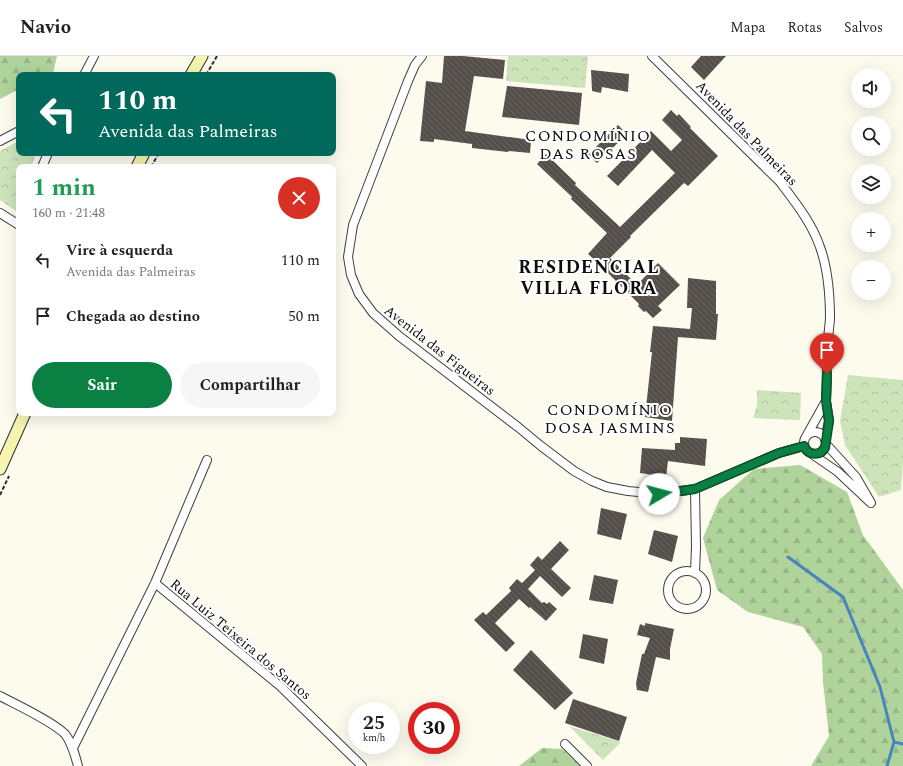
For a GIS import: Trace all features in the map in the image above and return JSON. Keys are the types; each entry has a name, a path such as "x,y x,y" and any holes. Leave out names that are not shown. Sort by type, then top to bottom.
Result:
{"main road":[{"path":"192,72 202,56"},
{"path":"0,469 24,416"}],"street":[{"path":"86,72 94,56"},
{"name":"Avenida das Figueiras","path":"422,56 415,65 408,81 353,224 348,257 351,275 359,294 373,313 398,336 574,471 602,485 628,491 659,494 695,489 779,453 804,446"},
{"name":"Avenida das Palmeiras","path":"652,56 780,182 794,200 820,246 828,288 830,318 827,348 826,401 829,421 826,442"},
{"path":"0,141 16,133"},
{"path":"0,213 16,222"},
{"name":"Avenida das Palmeiras","path":"807,435 826,401"},
{"path":"814,432 818,432 824,437 826,442 856,477 871,503 838,472 808,452 804,446 807,435 814,432"},
{"path":"812,454 820,453 825,448 826,442"},
{"path":"73,748 155,583 207,460"},
{"path":"695,489 695,573"},
{"path":"683,571 695,573 700,576 704,582 706,588 705,597 699,605 694,608 681,608 671,601 668,595 669,583 672,578 683,571"},
{"name":"Rua Luiz Teixeira dos Santos","path":"155,583 280,686 362,766"},
{"path":"0,696 58,729 65,735 73,748 78,766"},
{"path":"565,744 587,766"}],"path":[{"path":"208,72 216,56"}],"green space":[{"path":"0,56 57,56 53,72 16,72 16,91 0,99"},
{"path":"508,56 588,56 585,88 506,81"},
{"path":"16,143 16,156 35,156 32,164 16,164 16,211 0,200 0,151"},
{"path":"848,375 903,380 903,462 901,490 879,497 845,445 840,421"},
{"path":"757,390 801,393 800,420 753,418 757,405"},
{"path":"800,465 847,492 863,535 903,590 903,766 811,766 829,736 823,682 822,654 803,627 748,612 717,590 703,538 719,500 754,469"},
{"path":"569,726 621,742 603,760"},
{"path":"542,748 562,749 580,766 519,766"}],"building":[{"path":"444,56 463,56 505,60 503,79 474,76 465,131 531,140 530,153 472,148 472,144 434,139 434,142 420,141 426,81 442,83"},
{"path":"701,56 726,56 704,80 691,67"},
{"path":"591,70 629,74 628,92 602,87 601,93 592,91"},
{"path":"507,86 582,93 579,125 502,117"},
{"path":"671,110 677,116 679,114 691,127 690,128 718,156 688,186 684,183 630,236 631,237 610,258 637,285 658,263 680,285 658,306 662,310 653,318 646,311 644,312 638,306 639,304 603,268 601,269 595,262 596,261 588,254 607,233 537,164 546,154 576,183 575,185 620,227 675,173 652,150 618,186 607,176 651,131 671,151 682,140 662,120"},
{"path":"618,125 627,134 597,163 588,155"},
{"path":"688,278 716,281 716,314 718,314 716,340 678,337 672,421 645,417 652,352 650,352 653,326 690,329 692,308 687,308"},
{"path":"680,437 707,439 705,466 668,461 666,477 640,473 642,448 675,450 675,443 680,443"},
{"path":"601,508 627,514 621,540 597,534"},
{"path":"654,530 678,536 672,562 648,554"},
{"path":"560,541 569,550 551,569 571,588 562,597 540,576 528,589 542,603 544,602 547,604 549,602 557,609 546,621 519,599 495,623 515,643 506,652 474,620 483,612 486,615 511,591 509,588 517,579 522,583 535,570 530,565 538,556 542,560"},
{"path":"594,575 618,580 613,604 589,600"},
{"path":"645,623 674,629 670,649 670,660 656,657 648,692 637,690 636,683 642,654 644,654 650,638 637,635 640,624 645,626"},
{"path":"583,634 608,639 604,664 579,658"},
{"path":"531,650 573,693 555,710 513,670"},
{"path":"573,699 627,717 619,741 565,723"}],"waterway":[{"path":"788,557 843,597 880,687 894,742 887,766"},
{"path":"894,742 903,744"}],"district":[{"name":"CONDOMÍNIO DAS ROSAS","path":"588,144"},
{"name":"RESIDENCIAL VILLA FLORA","path":"589,277"},
{"name":"CONDOMÍNIO DOSA JASMINS","path":"610,418"}],"route":[{"path":"659,494 695,489 779,453 804,446 808,452 812,454 823,451 826,444 829,421 829,412 826,401 827,374"}]}
